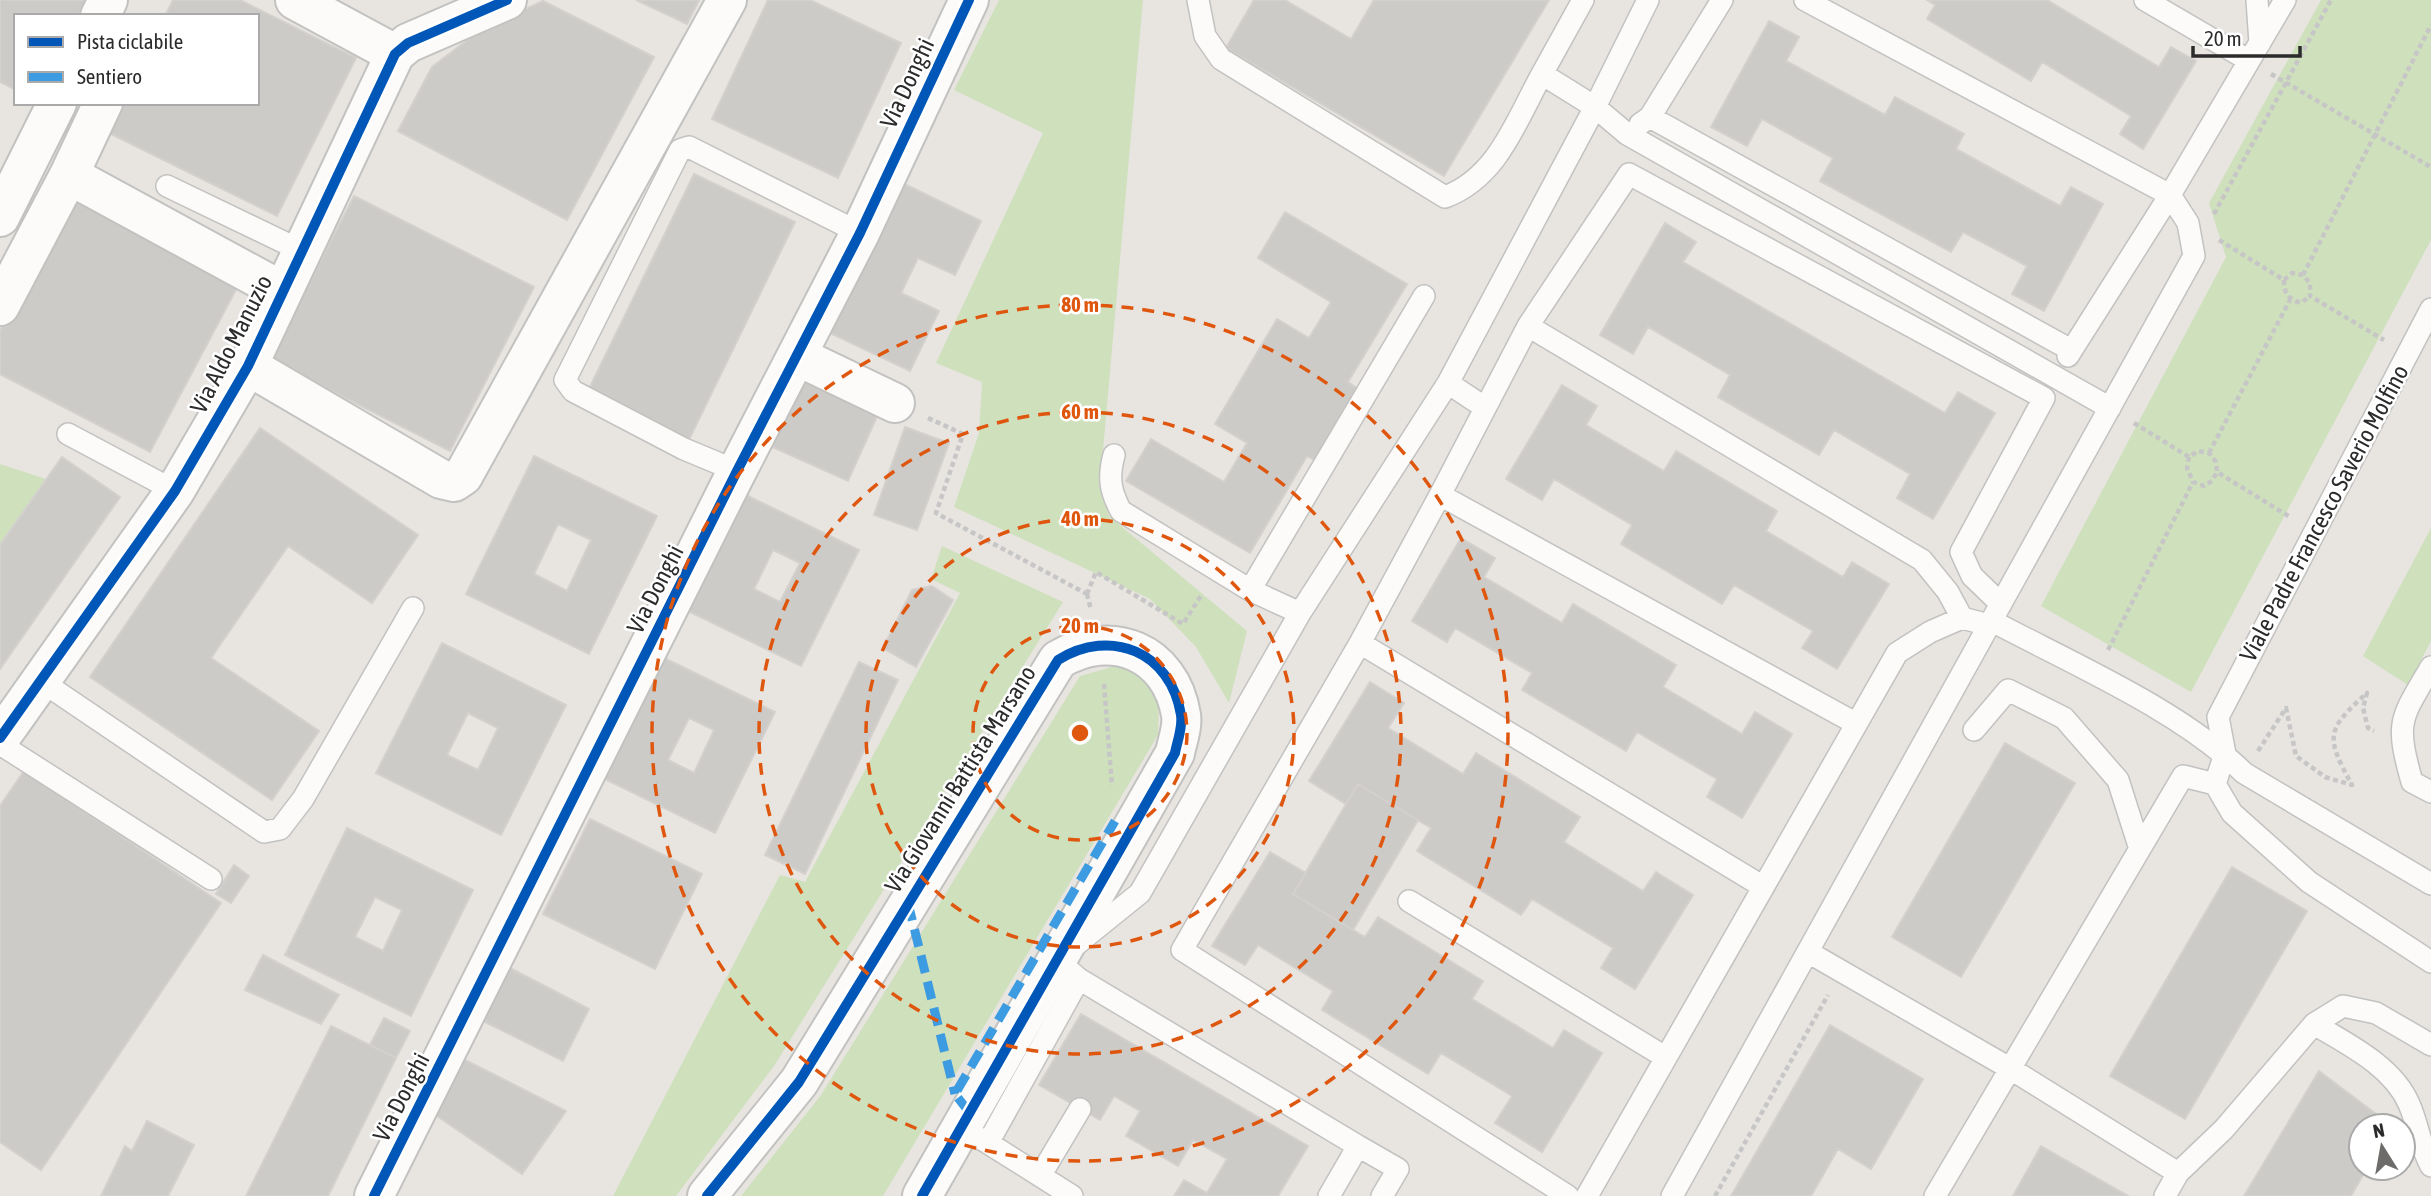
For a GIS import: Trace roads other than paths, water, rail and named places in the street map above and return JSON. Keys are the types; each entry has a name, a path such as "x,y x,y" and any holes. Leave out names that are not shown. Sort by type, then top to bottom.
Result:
{"street":[{"path":"295,0 395,54 408,43 507,0"},
{"name":"Via Aldo Manuzio","path":"248,366 441,479 454,482 463,476 727,0"},
{"name":"Via Donghi","path":"374,1196 737,471 860,233 922,128 969,0"},
{"name":"Via Aldo Manuzio","path":"0,738 175,491 248,366 395,54"},
{"path":"0,217 56,105"},
{"path":"0,306 69,175 102,105"},
{"name":"Via Aldo Manuzio","path":"69,175 282,290"},
{"path":"797,356 895,403"},
{"name":"Via Giovanni Battista Marsano","path":"707,1196 799,1082 1058,660 1076,648 1100,644 1143,652 1171,680 1181,718 1175,753 1068,969 974,1135 922,1196"}],"lane":[{"path":"1198,0 1205,36 1221,59 1445,197 1468,188 1494,162 1583,0"},
{"path":"1382,1196 1398,1169 1068,969 1140,893 1300,613 1448,383 1595,107 1648,0"},
{"path":"1627,134 1650,117 1722,0"},
{"path":"1672,1196 2194,256 2196,227 2170,195 1805,0"},
{"path":"2145,0 2254,52"},
{"path":"2254,52 2257,0"},
{"path":"1650,117 2070,353 2170,195 2285,0"},
{"path":"1542,74 1595,107 1627,134 2110,408"},
{"path":"737,471 684,449 573,391 565,380 680,150 689,147 860,233"},
{"path":"1568,1196 1182,950 1360,643 1528,326 1629,174 2044,398 1961,552 1994,617"},
{"path":"167,186 302,251"},
{"path":"1250,590 1424,296"},
{"name":"Viale Padre Francesco Saverio Molfino","path":"2225,754 2218,717 2431,309"},
{"path":"1528,326 1922,559 1948,592 1962,618"},
{"path":"1448,383 1484,407"},
{"path":"68,434 175,491"},
{"path":"1114,455 1109,474 1113,496 1121,511 1250,590 1300,613"},
{"path":"1440,495 1854,723"},
{"path":"41,681 264,832 280,829 303,799 413,608"},
{"path":"1587,1196 1896,653 1930,632 1962,618 1994,617 2183,725 2225,754 2244,773 2431,884"},
{"path":"1360,643 1762,886"},
{"path":"2431,667 2402,717 2402,746 2412,782 2431,792"},
{"path":"1973,730 2008,691 2064,718 2118,780 2140,849"},
{"path":"0,744 211,879"},
{"path":"2215,784 2225,754"},
{"path":"1936,1196 2183,776 2215,784 2232,813 2309,882 2431,962"},
{"path":"1409,901 1665,1057"},
{"path":"1808,952 2011,1069 2178,1173"},
{"path":"2165,1196 2178,1173 2224,1129 2314,1024 2343,1006 2376,1013 2431,1045"},
{"path":"2314,1024 2362,1053 2396,1083 2409,1103 2431,1166"},
{"path":"1040,1176 1080,1109"},
{"path":"974,1135 1072,1196"},
{"path":"1329,1196 1358,1146"}]}
